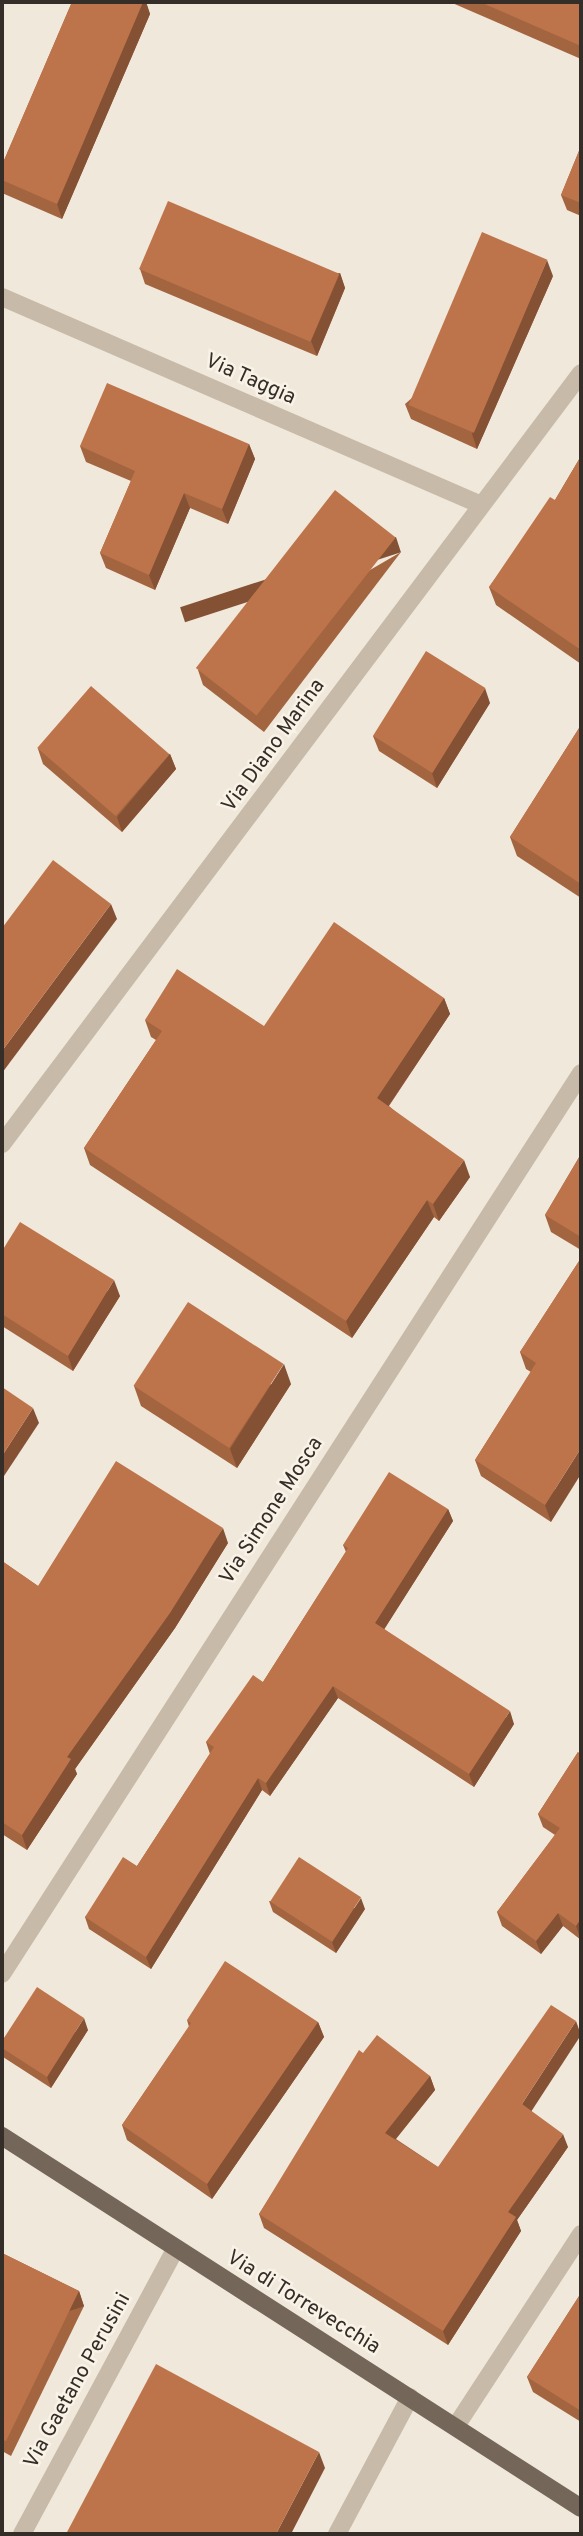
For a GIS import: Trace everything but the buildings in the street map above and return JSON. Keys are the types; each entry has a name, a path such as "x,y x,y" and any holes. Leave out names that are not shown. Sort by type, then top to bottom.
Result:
{"main road":[{"name":"Via di Torrevecchia","path":"2,2136 175,2250 456,2426 581,2508"}],"street":[{"name":"Via Taggia","path":"2,297 479,504"},
{"name":"Via Diano Marina","path":"2,1144 270,791 479,504 581,373"},
{"name":"Via Simone Mosca","path":"2,1974 581,1073"},
{"path":"456,2426 581,2234"},
{"name":"Via Gaetano Perusini","path":"22,2534 175,2250"},
{"path":"337,2534 410,2397"}]}
